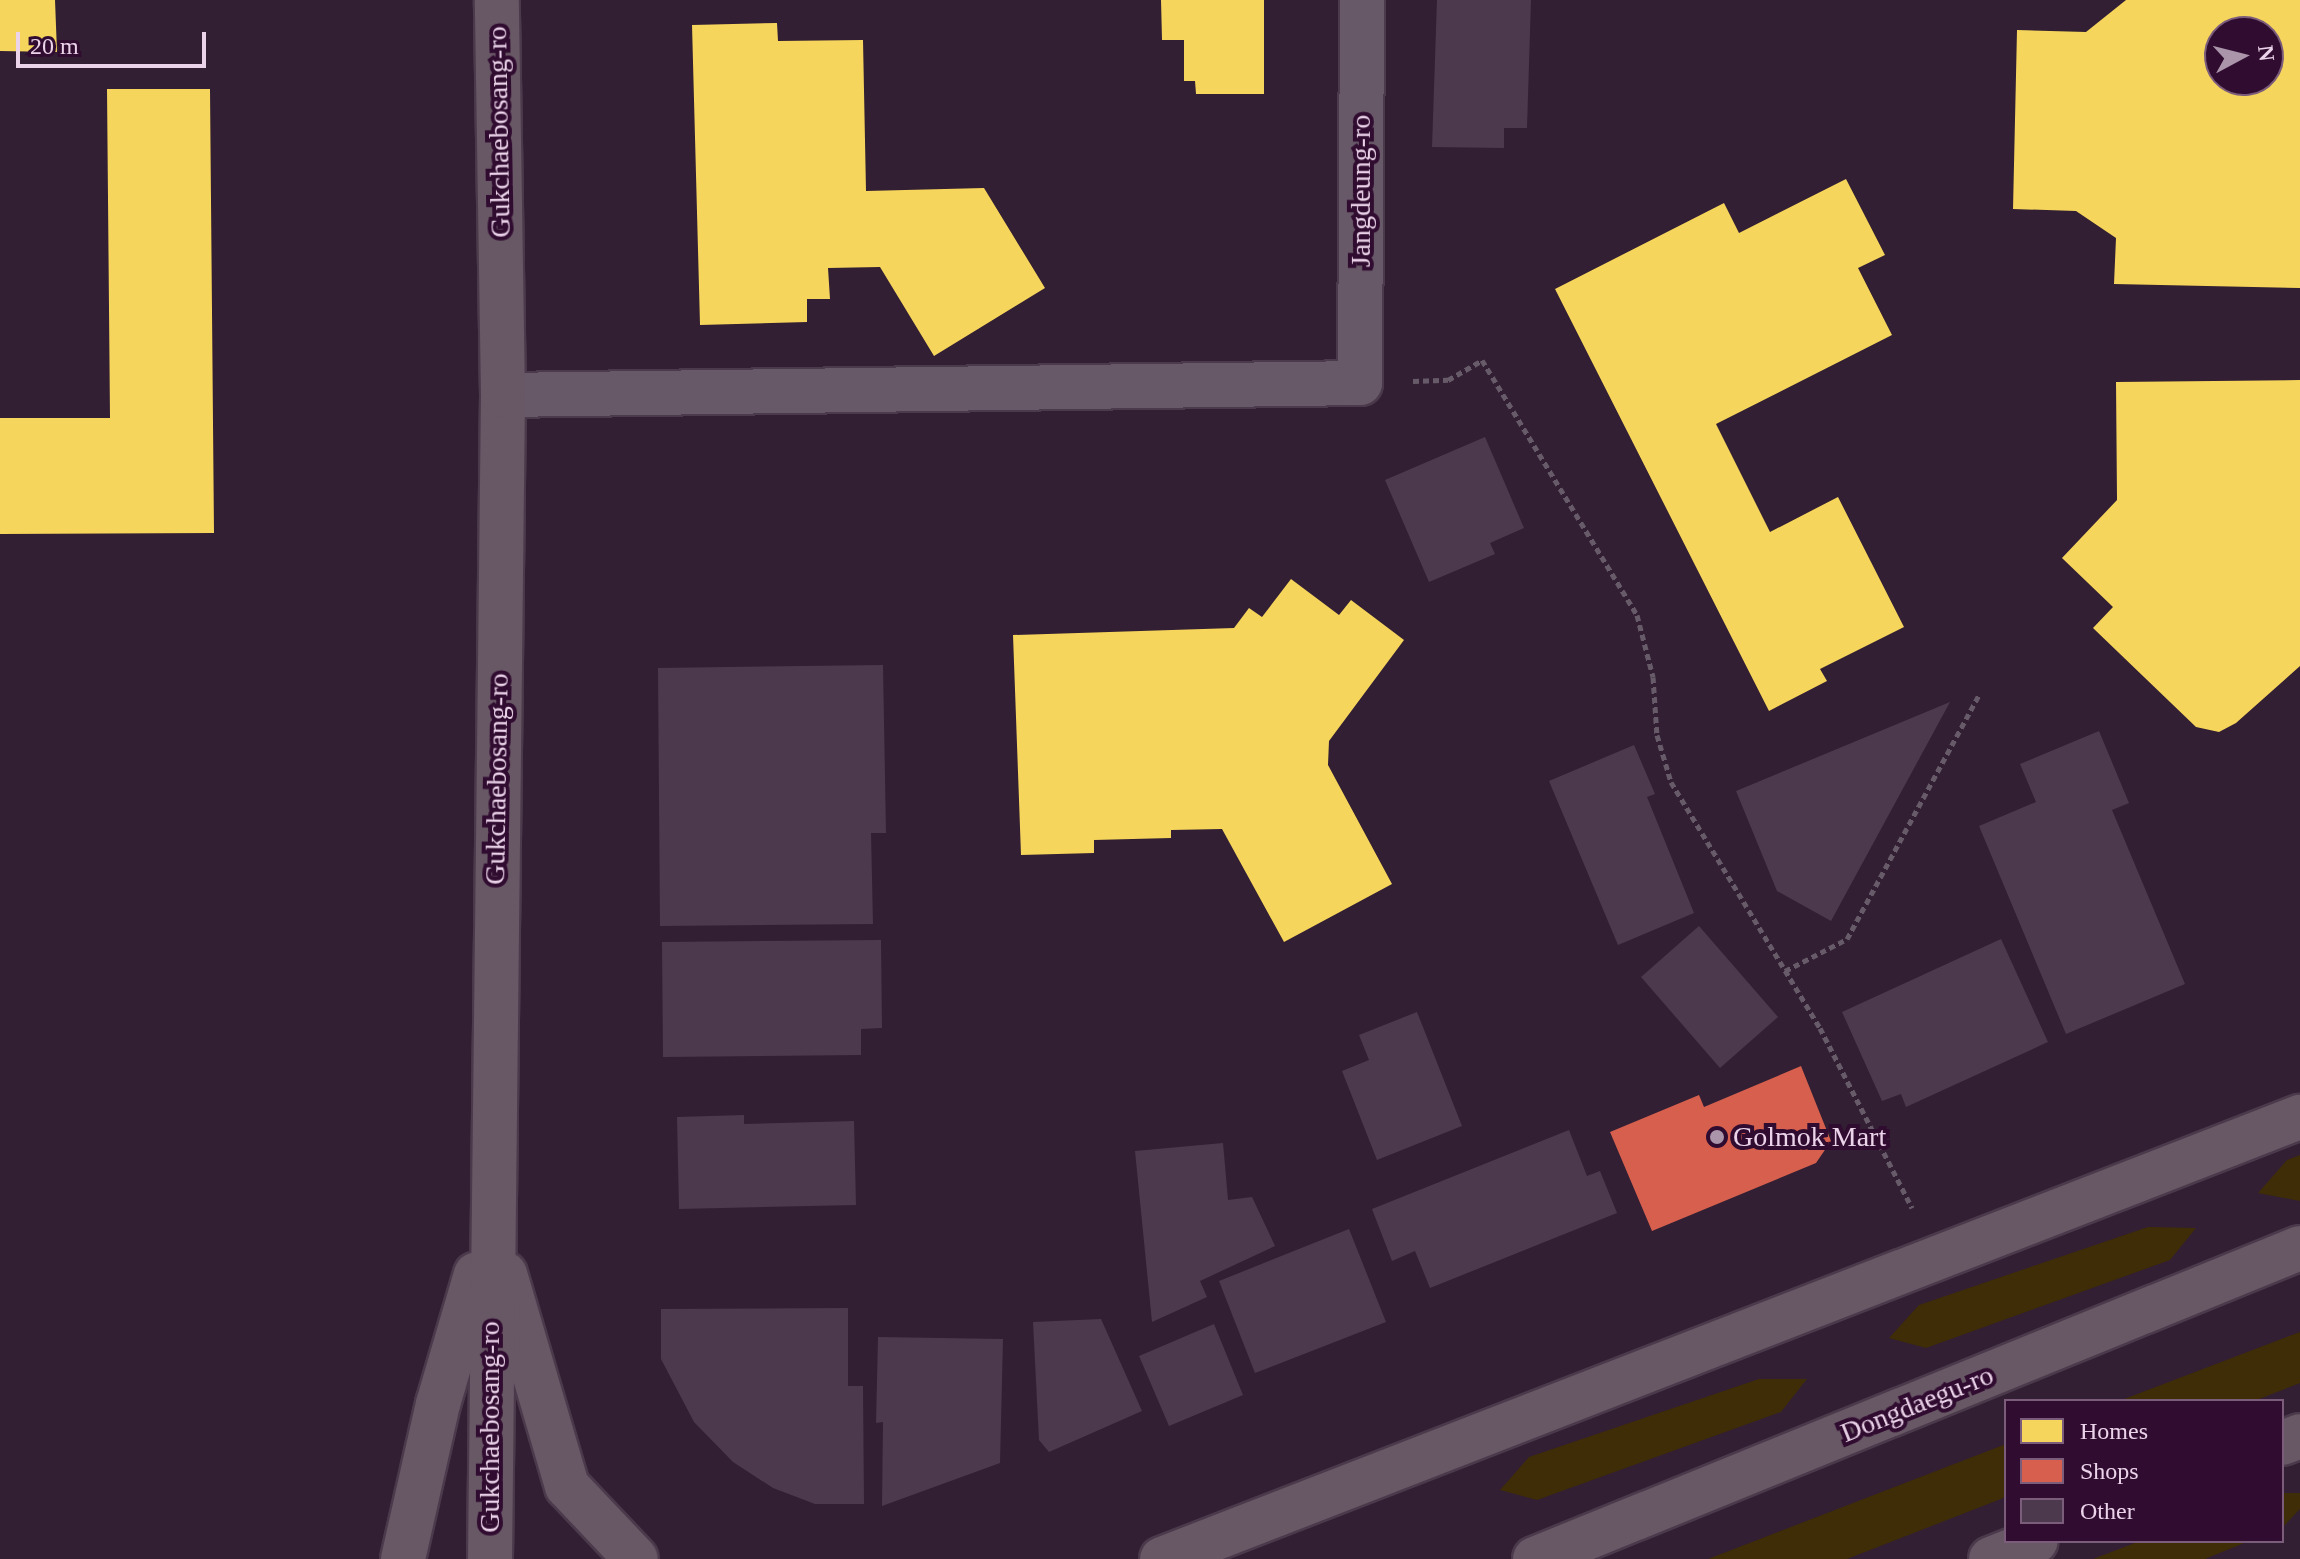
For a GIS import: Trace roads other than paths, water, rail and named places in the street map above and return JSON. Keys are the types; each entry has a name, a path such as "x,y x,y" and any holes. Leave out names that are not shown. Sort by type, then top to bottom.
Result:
{"main road":[{"name":"Gukchaebosang-ro","path":"490,1559 490,1226 503,395 497,0"},
{"path":"1162,1559 2300,1117"},
{"path":"403,1559 438,1404 490,1226"},
{"path":"490,1226 567,1486 636,1559"},
{"name":"Dongdaegu-ro","path":"1535,1559 2300,1248"},
{"path":"1991,1559 2031,1543"}],"street":[{"name":"Jangdeung-ro","path":"503,395 1360,383 1362,0"}],"place":[{"name":"Golmok Mart","path":"1717,1137"}]}
